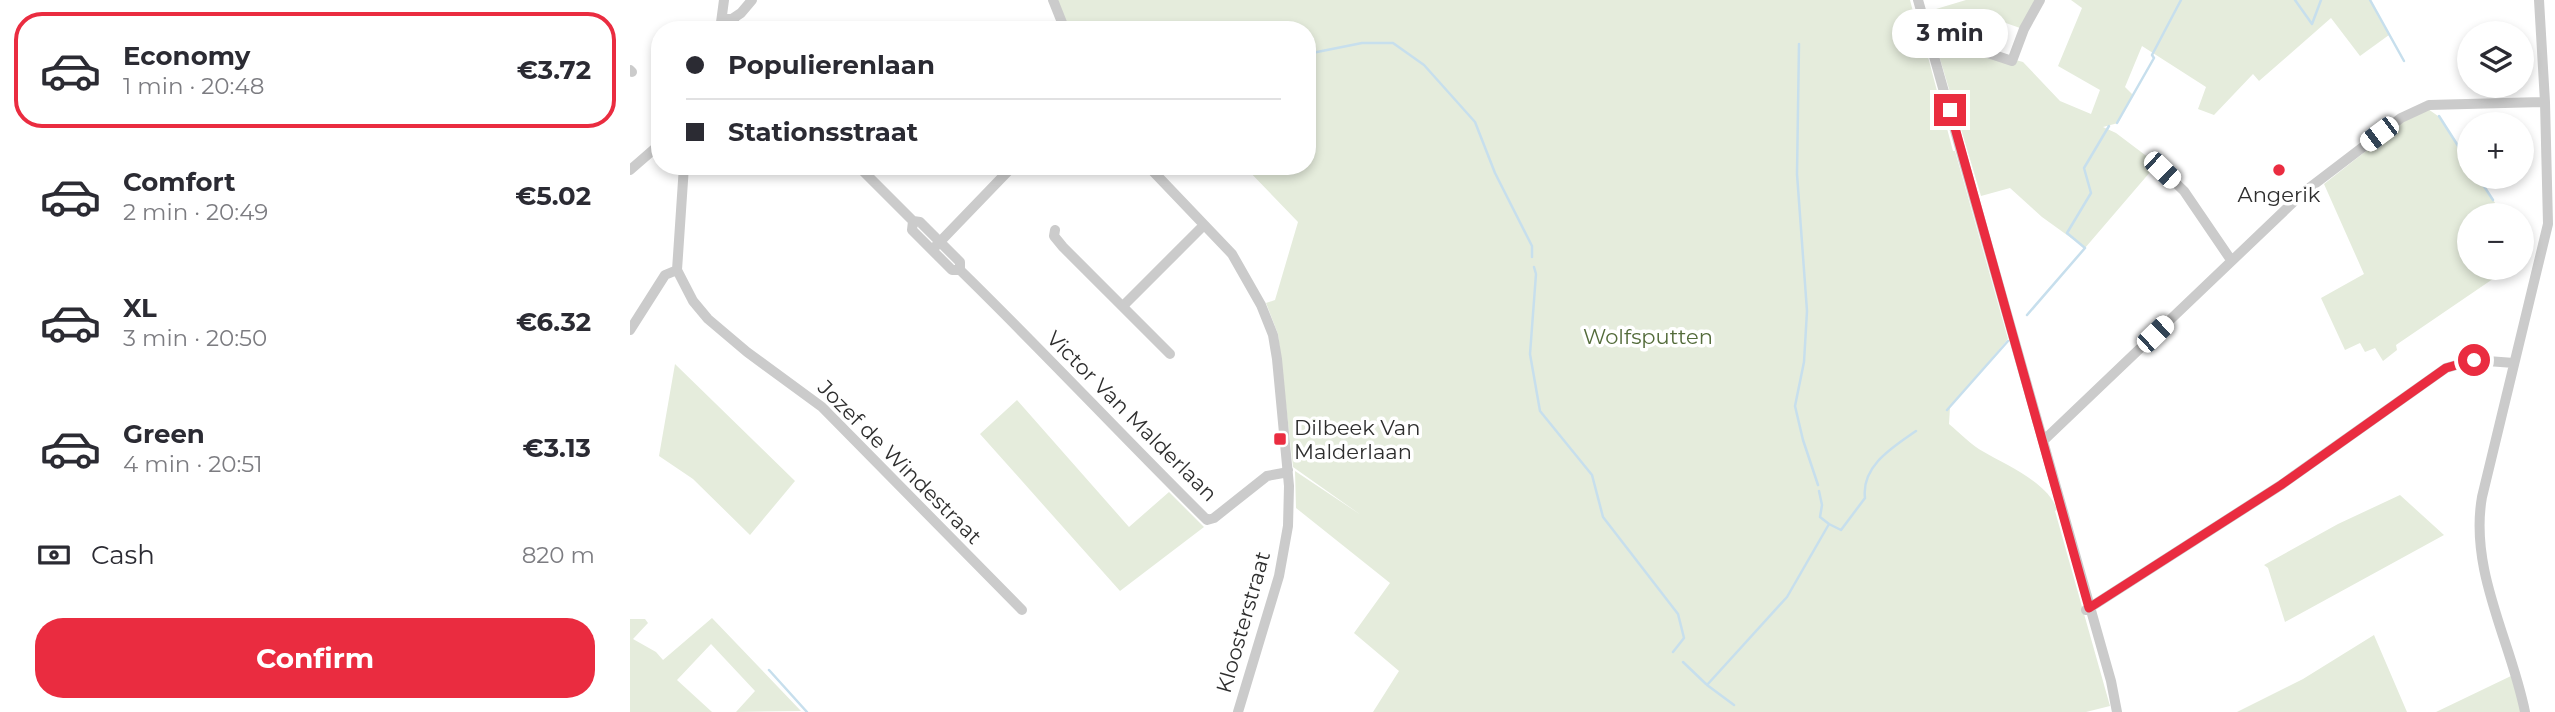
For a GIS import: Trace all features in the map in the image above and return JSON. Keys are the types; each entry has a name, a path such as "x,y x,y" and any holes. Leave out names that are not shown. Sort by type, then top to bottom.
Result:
{"street":[{"path":"724,0 725,21"},
{"path":"727,21 741,13 752,0"},
{"path":"1053,0 1061,21"},
{"path":"1918,0 2118,712"},
{"path":"1931,44 1964,45 2012,61 2024,29 2040,0"},
{"path":"2525,712 2482,564 2478,533 2482,498 2548,224 2539,0"},
{"path":"2043,441 2304,192 2401,118 2429,105 2545,102"},
{"path":"630,170 651,152"},
{"path":"2162,170 2184,191 2231,260"},
{"path":"630,330 665,275 677,270 683,175"},
{"name":"Victor Van Malderlaan","path":"867,175 913,221 920,222 936,246 960,262 960,270 1207,520 1267,476 1288,470"},
{"path":"936,246 1004,175"},
{"name":"Kloosterstraat","path":"1157,175 1232,254 1256,296 1273,335 1288,470 1288,527 1279,576 1238,712"},
{"path":"1123,306 1204,225"},
{"path":"1055,230 1054,236 1063,247 1171,354"},
{"name":"Jozef de Windestraat","path":"677,270 693,301 709,319 747,352 822,407 1022,610"},
{"path":"2088,609 2281,485 2446,368 2474,360 2514,363"}],"green space":[{"name":"Wolfsputten","path":"1053,0 1910,0 1917,27 1920,27 2008,339 1950,407 1949,424 1979,449 2036,483 2052,500 2057,510 2055,511 2110,706 2086,712 1373,712 1399,671 1354,633 1390,583 1296,508 1295,471 1361,515 1293,467 1278,334 1266,303 1275,300 1298,222 1253,175 1316,175 1316,21 1061,21"},
{"path":"1966,0 2037,0 2020,28 2003,22 1990,53 2023,62 2060,101 2091,114 2100,90 2058,66 2082,8 2071,0 2371,0 2389,35 2360,56 2331,18 2259,81 2253,74 2214,115 2198,109 2206,87 2142,46 2125,87 2133,95 2118,123 2103,127 2116,133 2157,164 2085,248 2042,217 2010,188 1981,196 1926,12"},
{"path":"2428,109 2438,116 2457,145 2457,189 2486,189 2495,203 2457,203 2457,280 2491,280 2396,345 2397,350 2383,361 2375,348 2365,352 2360,343 2345,350 2321,298 2364,274 2324,184 2403,122"},
{"path":"675,364 795,481 750,535 693,479 659,456"},
{"path":"1017,400 1129,527 1169,492 1204,527 1120,591 980,434"},
{"path":"2400,495 2444,535 2285,622 2268,568 2264,565 2338,524"},
{"path":"712,618 801,711 736,712 755,691 711,644 677,680 712,712 630,712 630,619 645,619 648,623 633,639 656,652 663,660"},
{"path":"2374,635 2407,712 2237,712 2303,679"},
{"path":"2511,676 2522,712 2436,712"}],"waterway":[{"path":"2117,123 2154,58 2152,55 2181,0"},
{"path":"2295,0 2312,24 2321,0"},
{"path":"2370,0 2404,61"},
{"path":"1316,52 1362,43 1393,43 1424,65 1475,122 1495,173 1532,246 1532,257"},
{"path":"1799,44 1797,174 1807,311 1804,362 1795,406 1818,485"},
{"path":"2439,116 2457,144"},
{"path":"2027,315 2085,248 2067,233 2091,193 2084,168 2109,126"},
{"path":"2486,189 2493,200"},
{"path":"1534,267 1536,274 1530,354 1540,411 1592,475 1603,517 1678,614 1684,638 1673,652"},
{"path":"1947,410 2008,341"},
{"path":"1734,705 1707,685 1787,597 1829,524 1841,530 1865,498 1868,476 1880,458 1916,431"},
{"path":"1819,491 1822,505 1820,517 1829,524"},
{"path":"1683,662 1706,684"},
{"path":"769,670 807,712"}],"place":[{"name":"Angerik","path":"2279,170"},
{"name":"Dilbeek Van Malderlaan","path":"1280,439"}],"route":[{"path":"1950,110 2089,608 2281,485 2446,368 2474,360"}]}
